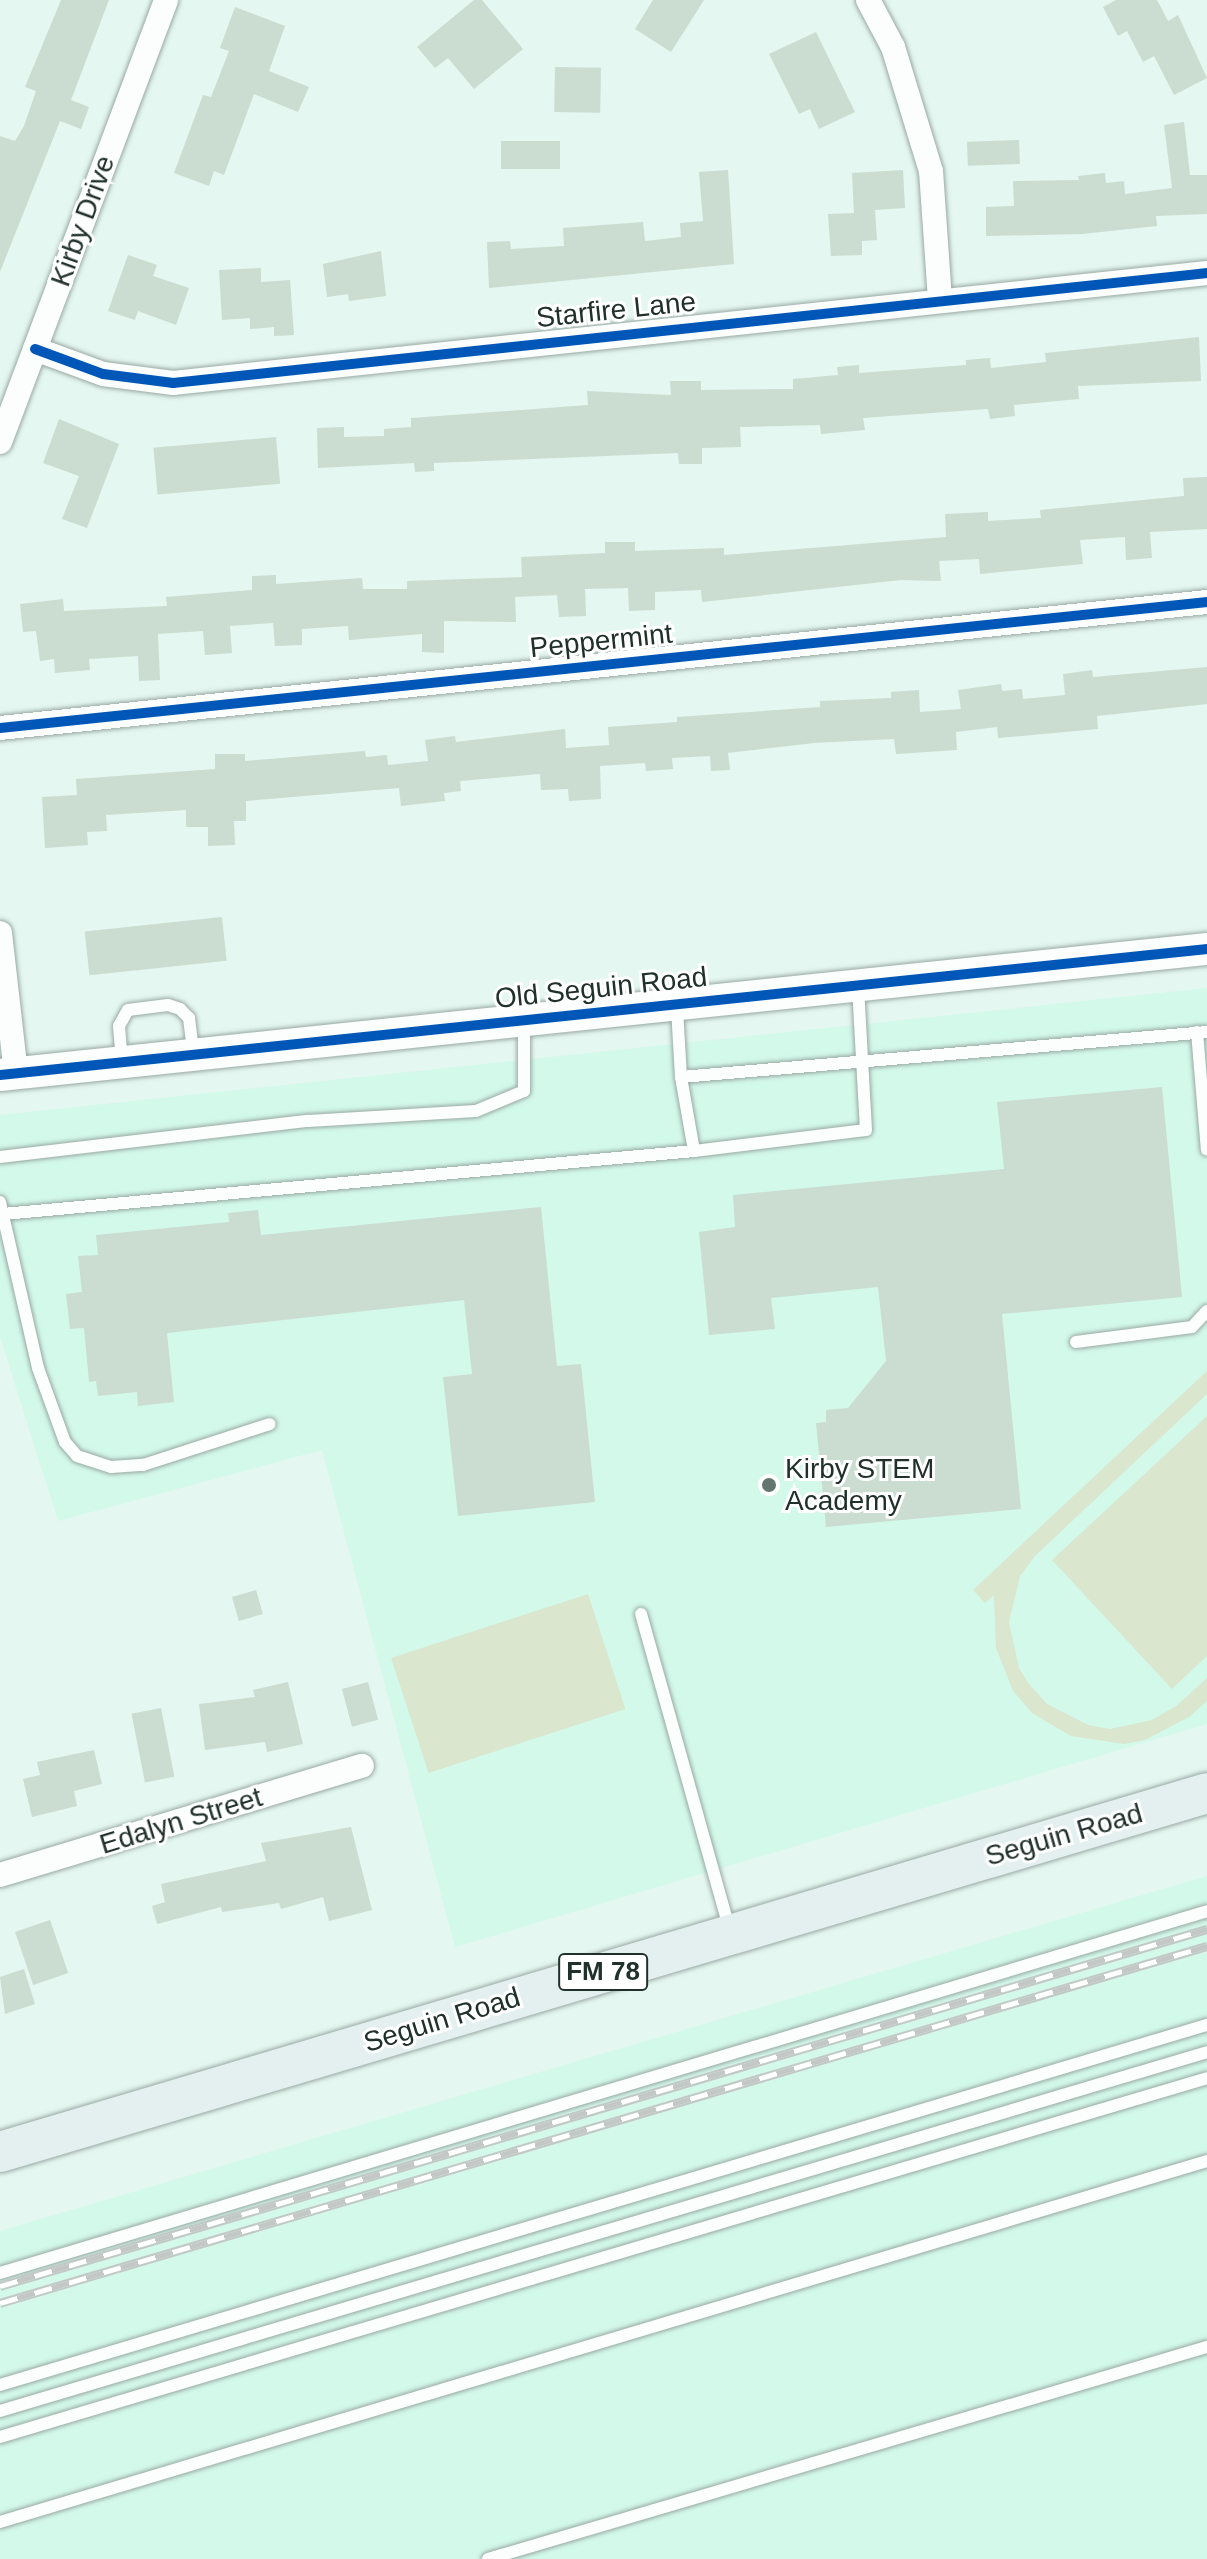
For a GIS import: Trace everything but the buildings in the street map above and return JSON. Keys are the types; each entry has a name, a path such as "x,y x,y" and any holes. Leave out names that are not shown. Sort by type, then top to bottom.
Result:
{"main road":[{"name":"Seguin Road","path":"0,2152 1207,1793"}],"street":[{"name":"Kirby Drive","path":"0,442 166,0"},
{"path":"868,0 893,47 931,171 940,299"},
{"name":"Starfire Lane","path":"35,349 115,377 173,383 1207,273"},
{"name":"Peppermint","path":"0,728 1207,602"},
{"path":"0,933 8,1074"},
{"name":"Old Seguin Road","path":"8,1074 1207,949"},
{"name":"Edalyn Street","path":"0,1875 362,1766"}],"lane":[{"path":"270,1424 143,1465 111,1467 77,1456 65,1442 38,1368 1,1208 694,1151 866,1130 859,1062 858,986"},
{"path":"676,1004 681,1077 694,1151"},
{"path":"122,1062 119,1026 128,1010 168,1005 189,1018 193,1055"},
{"path":"0,1157 308,1121 476,1111 524,1091 524,1021"},
{"path":"681,1077 1202,1032 1207,1150"},
{"path":"1076,1342 1192,1327 1207,1311"},
{"path":"641,1614 731,1934"},
{"path":"0,2273 1207,1911"},
{"path":"0,2385 1207,2025"},
{"path":"0,2411 1207,2052"},
{"path":"0,2437 1207,2078"},
{"path":"0,2522 1207,2161"},
{"path":"488,2559 1207,2347"}],"shaded area":[{"name":"Kirby STEM Academy","path":"1207,988 1207,1724 455,1947 322,1450 58,1521 0,1337 0,1115"},
{"path":"1207,1371 1207,1394 1035,1556 1020,1576 1009,1622 1019,1668 1029,1684 1047,1704 1088,1725 1110,1729 1152,1720 1176,1706 1207,1678 1207,1701 1189,1717 1145,1740 1124,1744 1071,1736 1032,1713 1013,1691 996,1648 994,1595 985,1603 973,1590"},
{"path":"1207,1416 1207,1656 1172,1689 1052,1560"},
{"path":"588,1594 625,1709 429,1773 391,1658"},
{"path":"1207,1876 1207,2559 0,2559 0,2231"}],"railway":[{"path":"0,2286 1207,1929"},
{"path":"0,2303 1207,1946"}],"cycle path":[{"path":"35,349 103,374 173,383 1207,273"},
{"path":"0,728 1207,602"},
{"path":"0,1075 1207,949"}],"place":[{"name":"Kirby STEM Academy","path":"769,1485"}]}
